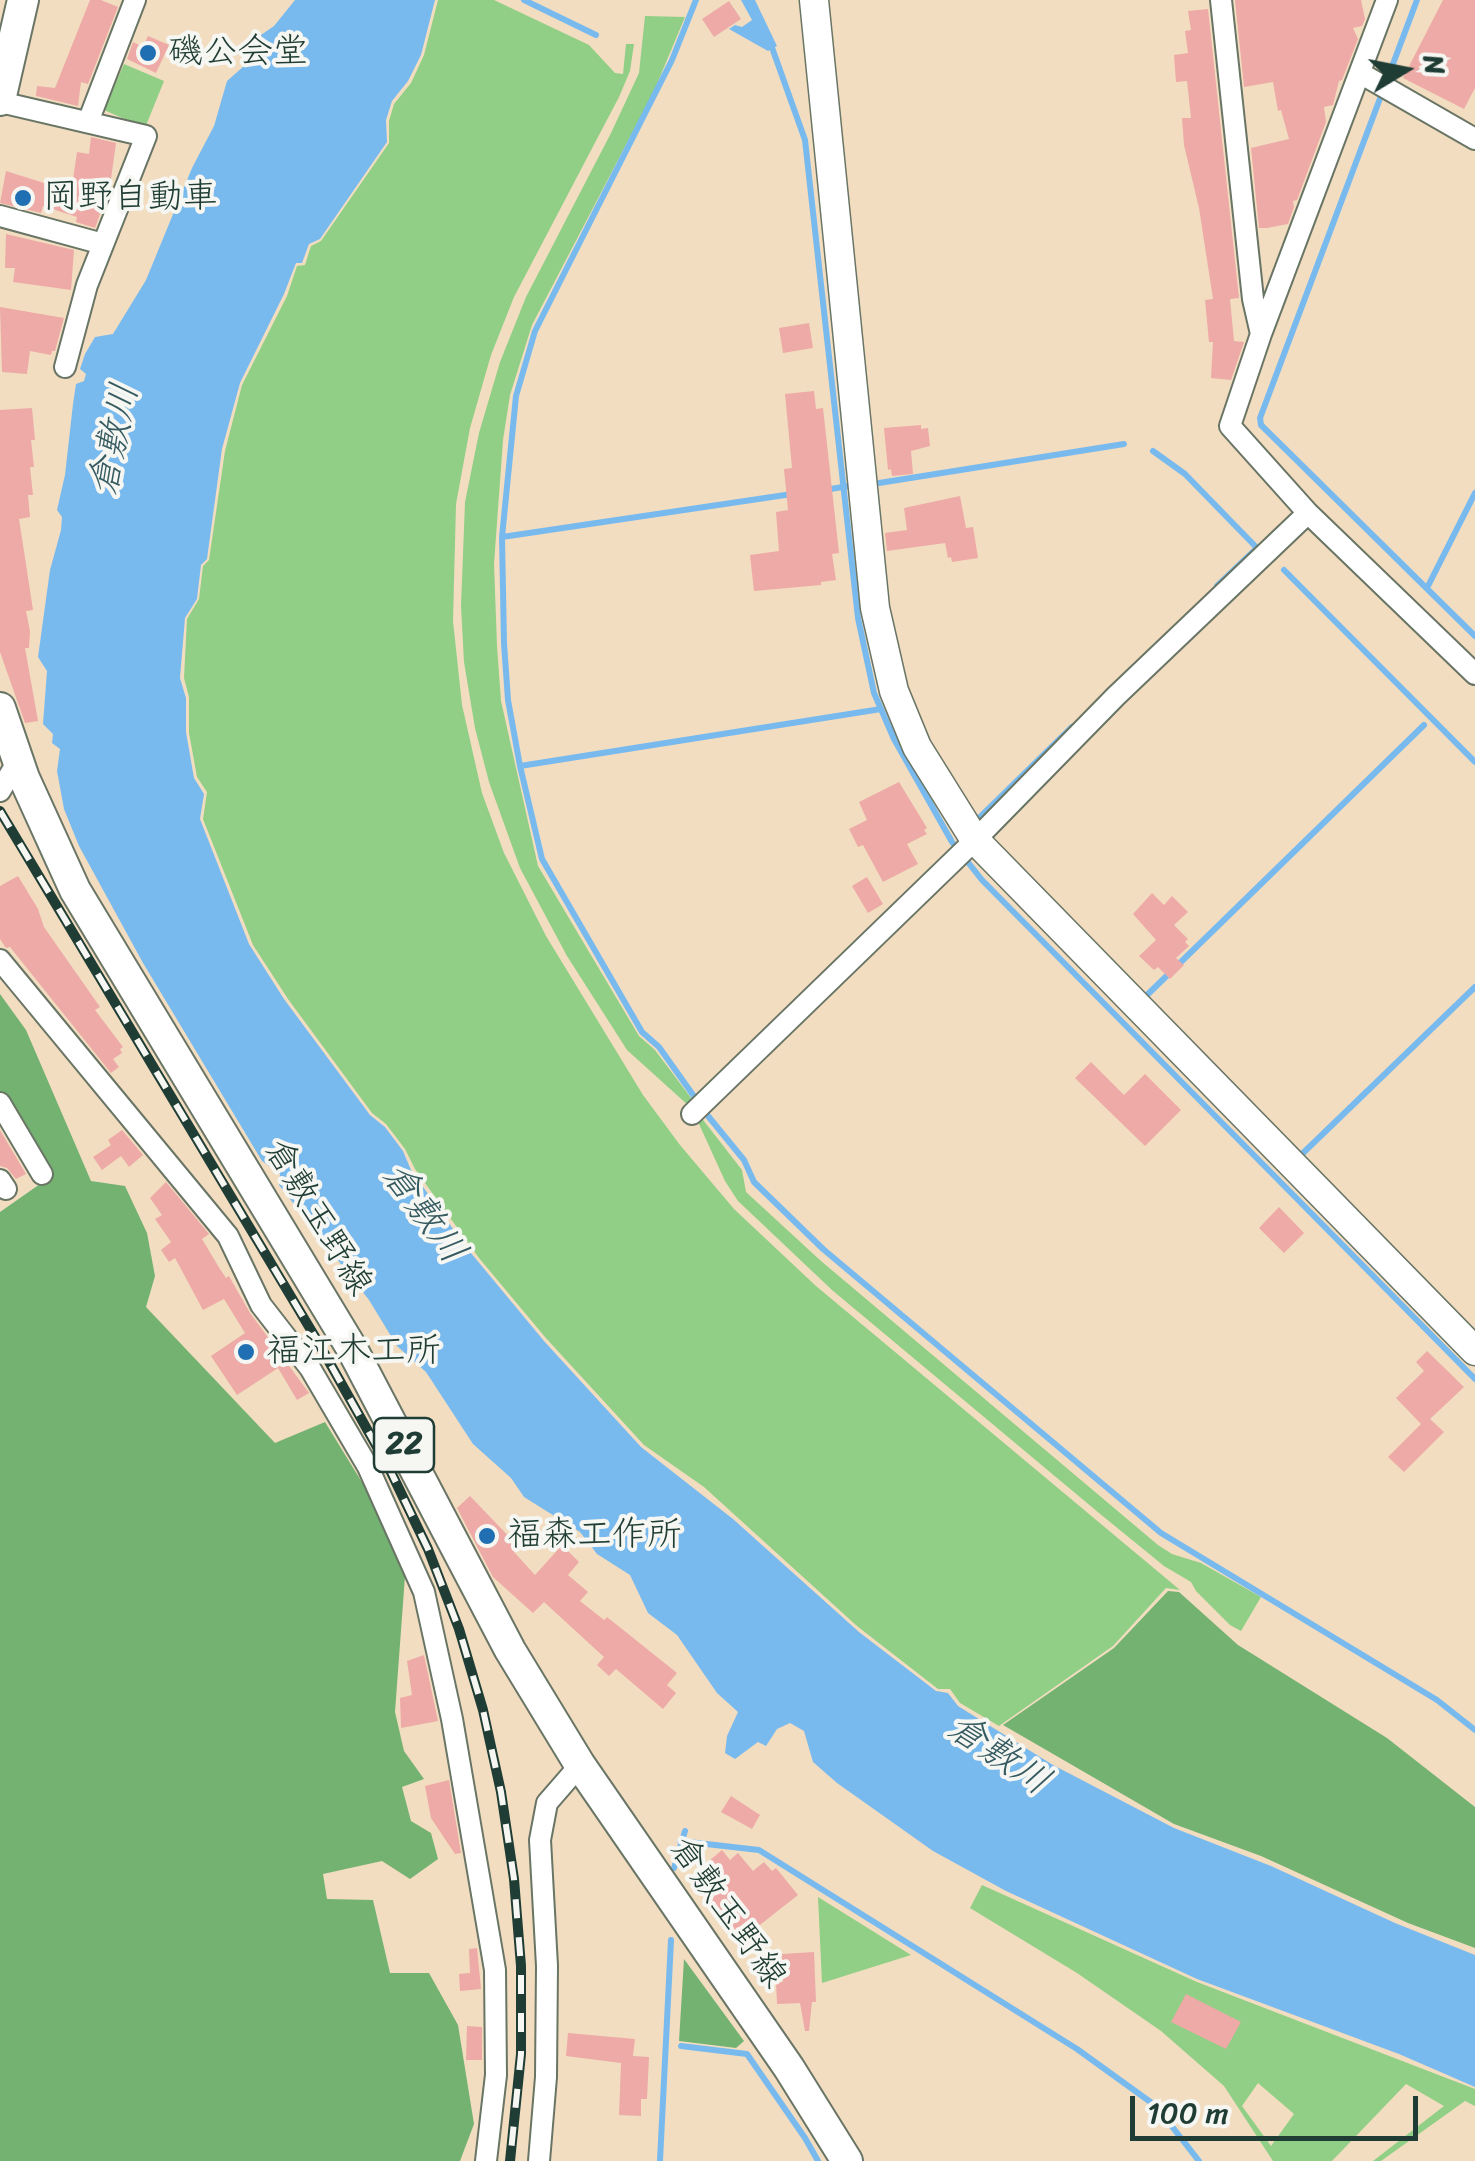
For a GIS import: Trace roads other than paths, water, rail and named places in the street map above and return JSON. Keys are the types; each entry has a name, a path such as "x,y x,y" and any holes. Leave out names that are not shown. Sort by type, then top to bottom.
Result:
{"main road":[{"path":"0,101 22,0"},
{"name":"倉敷玉野線","path":"7,734 75,890 352,1347 488,1610 580,1765 788,2068 847,2161"}],"street":[{"path":"88,122 135,0"},
{"path":"814,0 880,636 904,719 965,850 1475,1352"},
{"path":"1221,0 1252,300 1261,334"},
{"path":"1387,0 1230,426 1308,514 1475,674"},
{"path":"1360,72 1475,139"},
{"path":"0,101 146,136 86,285 65,368"},
{"path":"0,216 103,244"},
{"path":"698,1109 965,850 1116,696 1308,514"},
{"path":"0,791 7,734"},
{"path":"0,960 228,1236 262,1305 310,1368 368,1467 424,1592 452,1719 495,1970 496,2075 486,2161"},
{"path":"0,1103 42,1174"},
{"path":"539,2161 546,2078 547,1966 540,1840 547,1803 580,1765"}],"water":[{"name":"倉敷川","path":"295,0 435,0 421,55 392,101 386,120 387,142 320,239 309,244 302,263 296,263 240,383 222,449 207,559 201,565 197,599 185,618 180,678 186,698 186,732 194,778 204,794 200,819 249,944 284,999 370,1115 403,1151 411,1170 466,1247 544,1341 641,1447 733,1519 859,1632 936,1691 948,1693 958,1706 1053,1765 1174,1828 1475,1955 1475,2087 1399,2054 1197,1979 1006,1891 933,1851 837,1783 813,1762 804,1731 790,1723 777,1729 766,1746 758,1742 735,1759 725,1753 727,1736 738,1712 717,1693 677,1635 648,1613 630,1575 597,1554 580,1532 524,1497 511,1478 473,1444 426,1372 397,1346 369,1300 279,1185 280,1174 262,1161 143,963 79,846 64,809 57,771 60,749 52,743 53,734 43,724 47,671 38,657 50,570 61,530 62,517 57,510 76,384 84,381 86,374 80,369 95,337 113,334 146,280 192,168 214,126 227,81 244,66 258,37 274,26"},
{"path":"741,0 755,0 777,46 768,51 729,29 752,20"}],"waterway":[{"path":"524,0 596,35"},
{"path":"696,0 672,60 535,331 516,396 502,537 504,643 508,700 542,859 642,1032 659,1047 744,1160 754,1182 823,1249 1161,1533 1437,1700 1475,1730"},
{"path":"1417,0 1260,418 1261,425 1475,636"},
{"path":"770,42 805,140 858,618 874,693 894,739 952,842 982,880 1475,1379"},
{"path":"879,483 1124,444"},
{"path":"1153,451 1185,474 1257,548 1217,586"},
{"path":"825,490 848,486"},
{"path":"1427,588 1475,493"},
{"path":"502,537 792,494"},
{"path":"1284,570 1475,762"},
{"path":"520,766 881,709"},
{"path":"1145,997 1424,725"},
{"path":"976,821 1072,727"},
{"path":"1301,1155 1475,987"},
{"path":"674,1868 685,1831"},
{"path":"680,1841 759,1850 1077,2049 1156,2106 1199,2161"},
{"path":"660,2161 671,1940"},
{"path":"681,2046 747,2054 818,2161"}],"railway":[{"path":"0,811 314,1335 390,1470 428,1549 459,1629 483,1710 514,1879 521,1966 521,2054 510,2161"}],"place":[{"name":"磯公会堂","path":"148,53"},
{"name":"岡野自動車","path":"23,198"},
{"name":"福江木工所","path":"246,1352"},
{"name":"福森工作所","path":"487,1536"}]}
